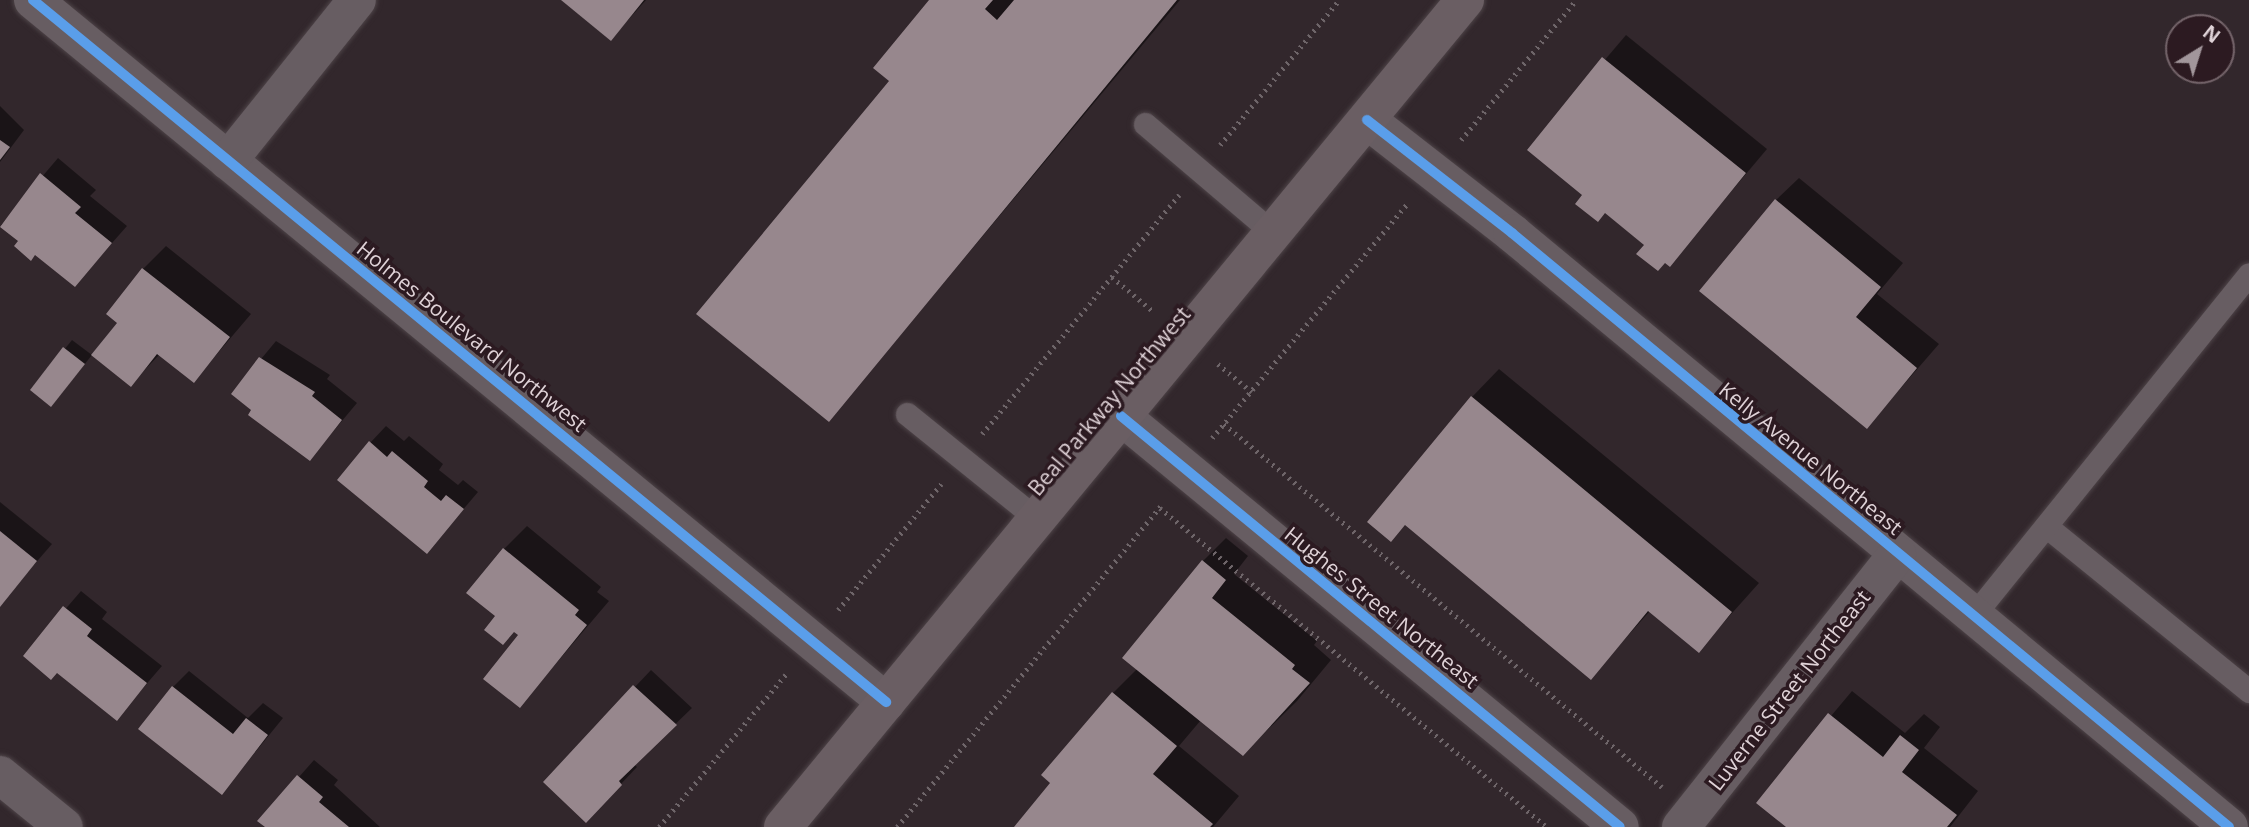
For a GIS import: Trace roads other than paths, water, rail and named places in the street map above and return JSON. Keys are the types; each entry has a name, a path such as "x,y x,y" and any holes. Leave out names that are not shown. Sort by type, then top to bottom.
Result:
{"main road":[{"name":"Beal Parkway Northwest","path":"783,827 1465,0"}],"street":[{"name":"Holmes Boulevard Northwest","path":"33,0 886,702"},
{"path":"228,161 357,0"},
{"name":"Kelly Avenue Northeast","path":"1367,120 1434,172 2229,827"},
{"name":"Hughes Street Northeast","path":"1121,416 1620,827"},
{"name":"Luverne Street Northeast","path":"1687,820 1897,554"},
{"path":"0,775 64,827"}],"lane":[{"path":"1145,124 1273,233"},
{"path":"1973,616 2249,274"},
{"path":"907,414 1037,519"},
{"path":"2046,526 2249,691"}]}
